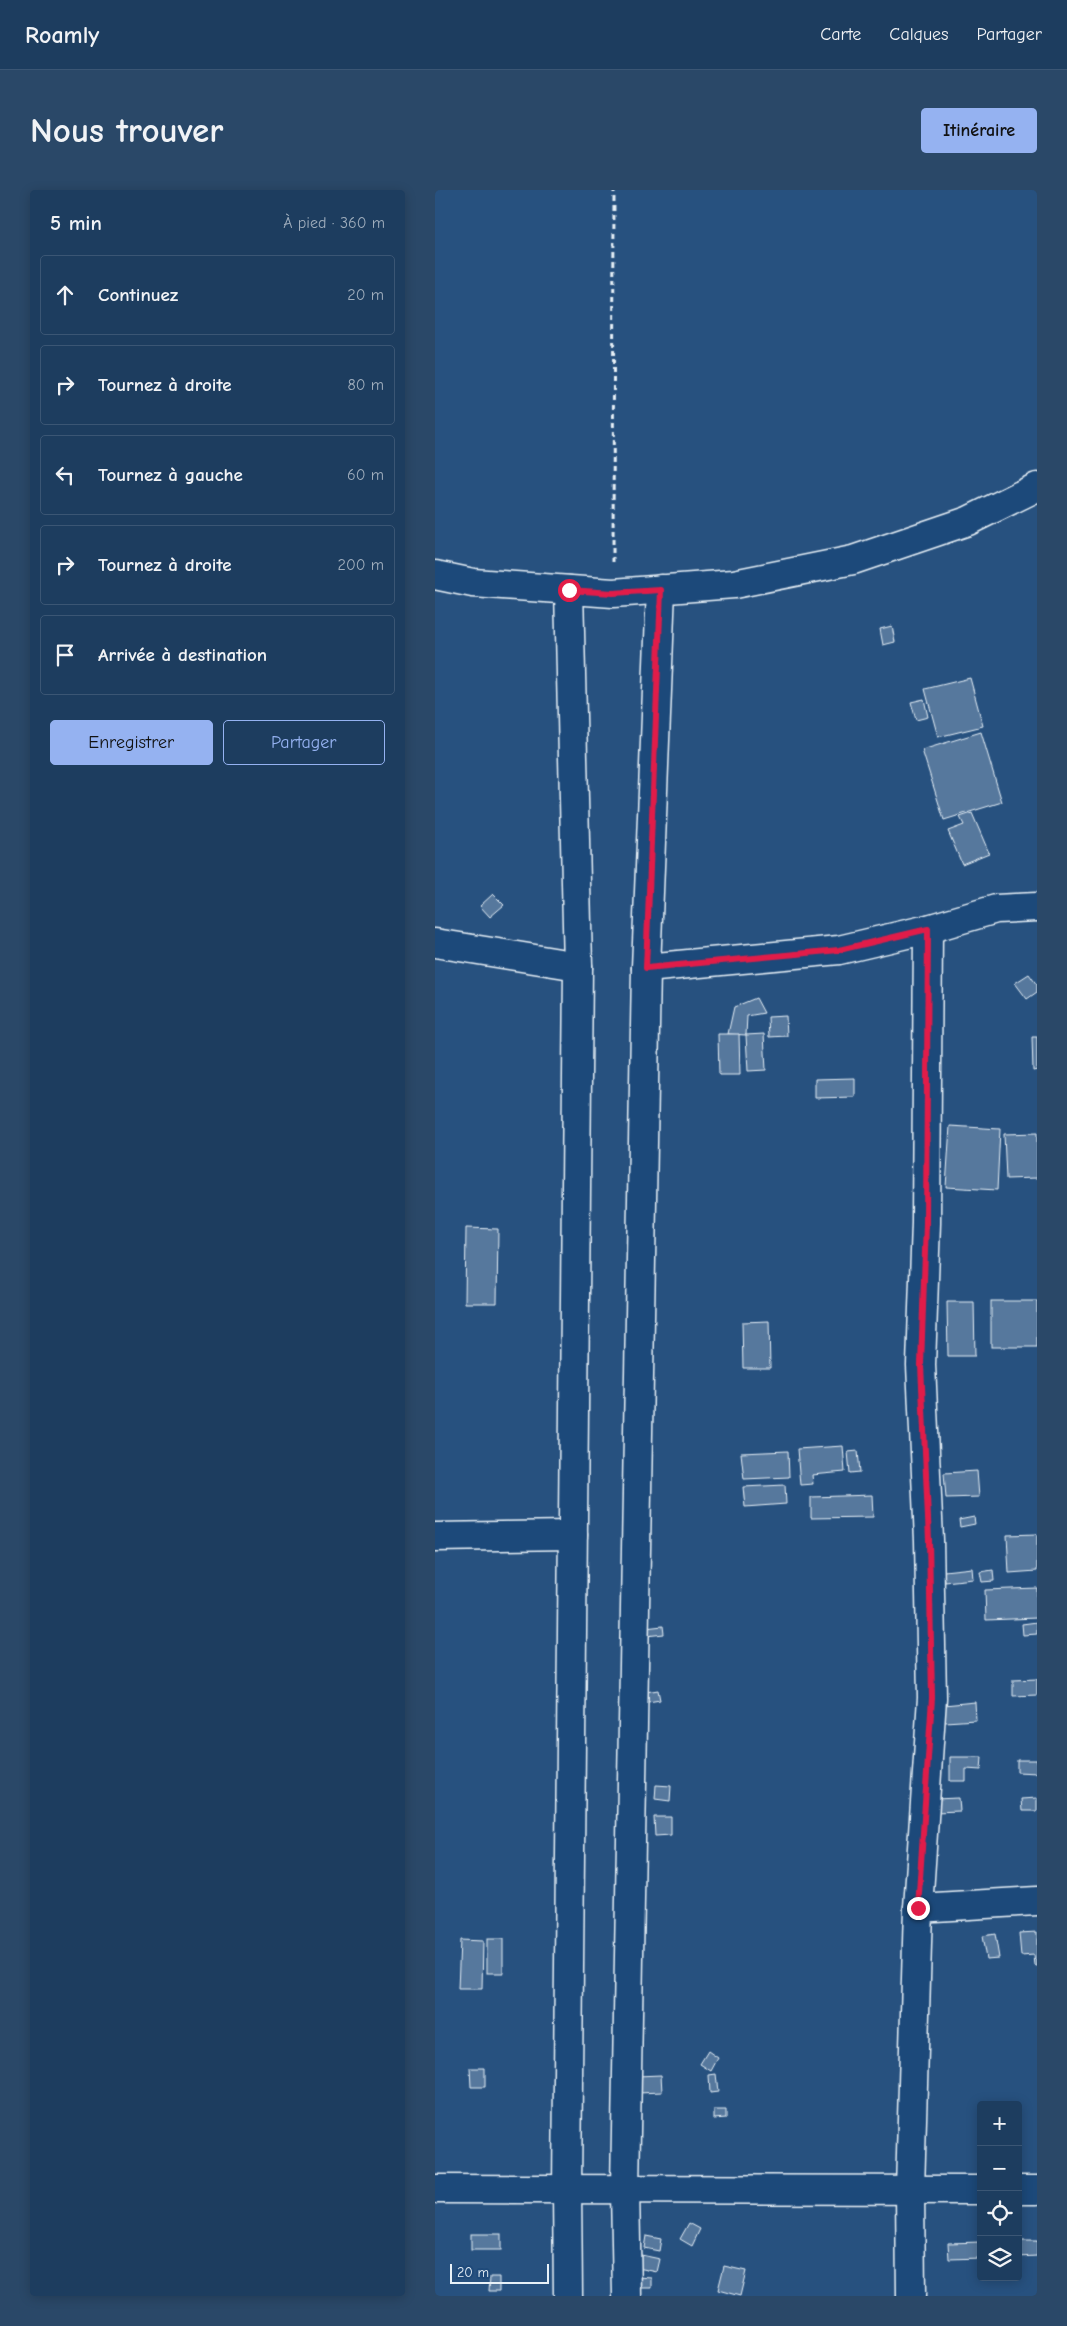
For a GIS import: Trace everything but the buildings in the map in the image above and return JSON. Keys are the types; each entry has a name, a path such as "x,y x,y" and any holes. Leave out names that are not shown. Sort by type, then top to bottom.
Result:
{"street":[{"path":"435,575 473,583 613,593 734,584 853,560 968,521 1037,487"},
{"path":"568,2296 567,2189 579,966 569,590"},
{"path":"627,2296 625,2189 646,968 661,590"},
{"path":"646,968 839,950 928,929 996,909 1037,890"},
{"path":"996,909 1037,907"},
{"path":"911,2296 910,2190 918,1908 932,1698 929,1540 921,1365 926,1223 928,929"},
{"path":"435,943 579,966"},
{"path":"435,1537 573,1535"},
{"path":"918,1908 1037,1901"},
{"path":"435,2189 977,2190"},
{"path":"1022,2190 1037,2190"}],"path":[{"path":"613,593 614,190"}],"route":[{"path":"569,590 613,593 661,590 646,968 839,950 928,929 926,1223 921,1365 923,1452 929,1540 932,1698 918,1908"}]}
